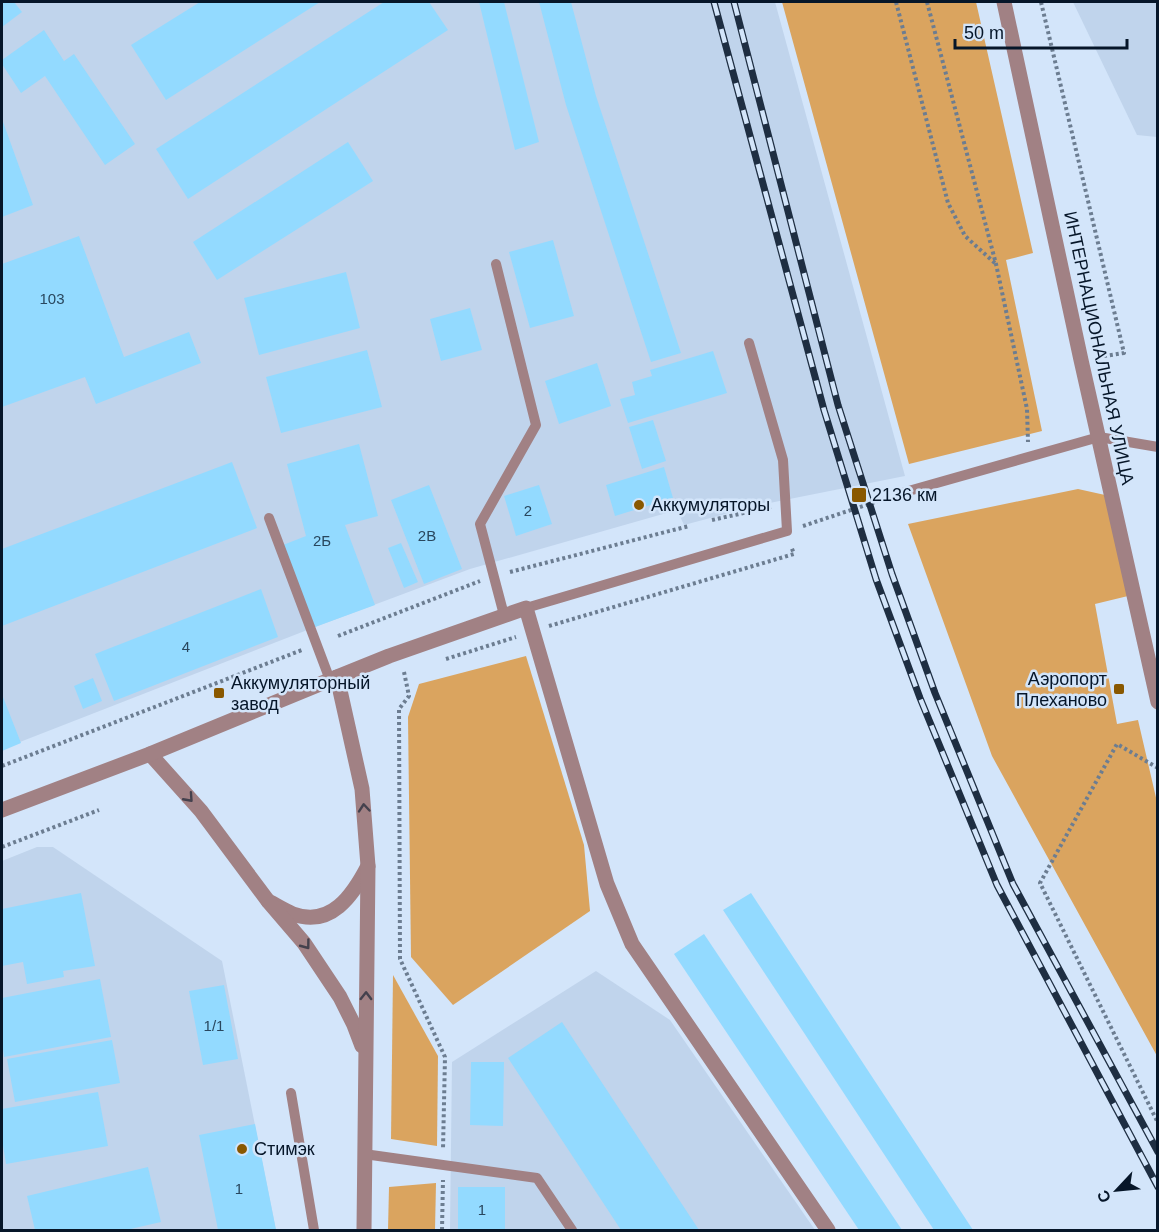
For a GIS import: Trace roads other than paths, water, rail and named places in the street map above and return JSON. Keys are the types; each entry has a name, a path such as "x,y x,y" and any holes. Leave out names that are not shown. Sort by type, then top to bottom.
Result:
{"street":[{"name":"ИНТЕРНАЦИОНАЛЬНАЯ УЛИЦА","path":"1005,2 1081,360 1158,702"},
{"path":"2,810 150,754 389,656 526,608 607,884 632,944 828,1230"},
{"path":"333,679 362,789 368,866 364,1230"},
{"path":"150,754 201,811 268,901 304,943 345,1007 365,1054"},
{"path":"268,901 294,914 311,917 328,914 341,906 353,892 368,866"}],"lane":[{"path":"496,264 536,425 480,525 504,615"},
{"path":"526,608 787,531 783,460 749,343"},
{"path":"905,492 1099,437 1158,447"},
{"path":"269,518 333,679"},
{"path":"291,1094 314,1230"},
{"path":"364,1154 537,1178 572,1230"}],"railway":[{"path":"714,2 824,410 876,579 920,698 997,885 1158,1187"},
{"path":"734,2 838,405 892,574 935,693 1013,884 1158,1152"}],"place":[{"name":"2136 км","path":"859,495"},
{"name":"Аккумуляторы","path":"639,505"},
{"name":"Аэропорт Плеханово","path":"1119,689"},
{"name":"Аккумуляторный завод","path":"219,693"},
{"name":"Стимэк","path":"242,1149"}]}
